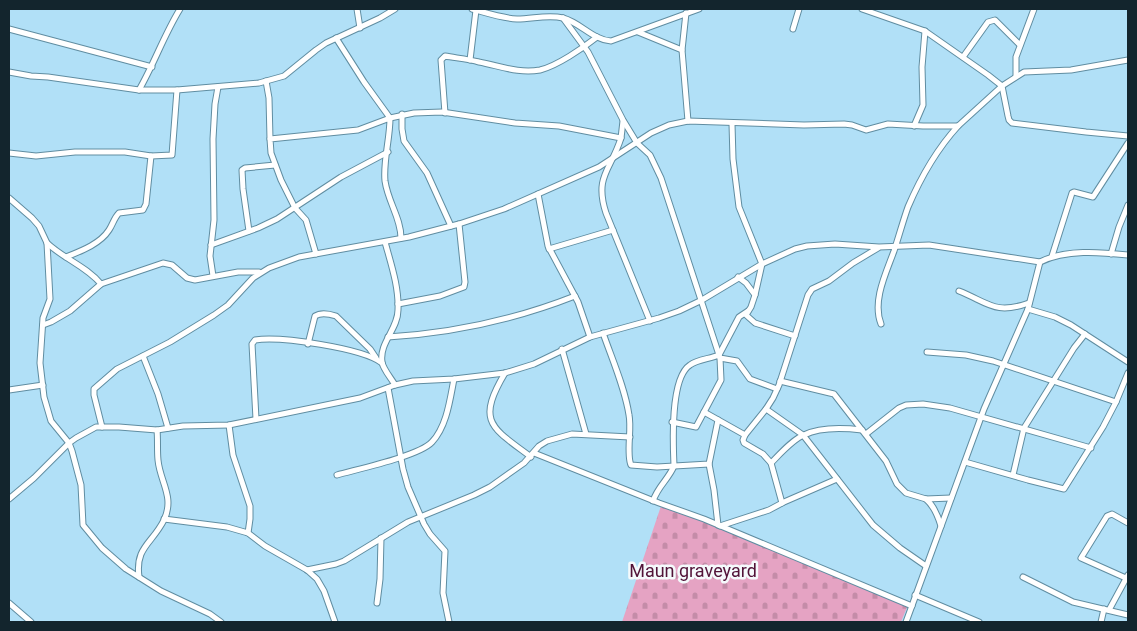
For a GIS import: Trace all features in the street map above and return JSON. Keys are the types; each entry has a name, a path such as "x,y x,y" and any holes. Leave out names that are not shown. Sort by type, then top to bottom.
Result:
{"street":[{"path":"139,90 152,67 171,23 180,9"},
{"path":"357,9 360,28"},
{"path":"9,72 139,90 177,90 266,81 284,76 316,50 395,9"},
{"path":"470,60 474,9 490,14 516,18 548,16 563,18 602,40 611,41 699,9"},
{"path":"548,9 548,16"},
{"path":"793,29 798,9"},
{"path":"862,9 925,31 1002,86 1009,120 1012,123 1128,136"},
{"path":"1016,76 1015,66 1020,45 1034,9"},
{"path":"686,13 682,50 688,121"},
{"path":"563,18 584,47 623,120 637,143 650,155 661,178 720,356 721,380 696,427 672,422"},
{"path":"964,58 991,20 995,20 1020,45"},
{"path":"9,29 152,67"},
{"path":"914,126 923,105 922,66 925,31"},
{"path":"638,32 682,50"},
{"path":"446,113 441,60 445,56 514,71 527,71 542,69 584,47 597,37"},
{"path":"336,38 390,118 385,179 390,200 400,225 401,238"},
{"path":"881,324 880,294 916,189 942,146 958,126 1002,86 1024,72 1071,70 1128,60"},
{"path":"266,81 269,98 271,153 295,208 306,220 316,254"},
{"path":"213,276 210,256 214,220 213,122 218,87"},
{"path":"9,153 36,156 74,152 125,152 151,156 171,156 173,154 177,90"},
{"path":"270,139 358,130 379,124 402,114 414,112 446,113 515,123 559,126 621,138"},
{"path":"402,114 404,141 426,174 452,226"},
{"path":"623,120 621,138 610,161 602,183 601,192 606,213 650,321"},
{"path":"102,427 94,389 117,370 188,332 221,310 260,272 282,263 316,254 385,242 452,226 504,209 589,172 610,161 660,128 688,121 813,126 844,124 866,130 888,124 958,126"},
{"path":"720,356 739,317 751,307 762,264 739,207 732,124"},
{"path":"1052,256 1072,193 1093,196 1128,143"},
{"path":"211,245 268,224 341,177 388,152"},
{"path":"66,257 84,250 98,241 109,230 119,213 142,210 146,204 151,156"},
{"path":"249,232 242,170 245,168 275,165"},
{"path":"538,194 550,248 575,296 590,337"},
{"path":"9,198 39,226 47,243 50,299 43,318 40,363 42,385 51,421 69,443 78,470 83,525 89,534 117,562 139,578 161,591 210,614 221,622"},
{"path":"1111,254 1128,205"},
{"path":"398,304 440,296 464,287 459,224"},
{"path":"550,248 613,230"},
{"path":"382,363 383,349 397,318 398,304 396,284 385,242"},
{"path":"47,243 90,272 101,284"},
{"path":"9,499 34,478 69,443 96,427 158,430 229,425 346,402 395,385 424,380 454,379 505,373 534,364 590,337 650,321 702,300 762,264 795,249 807,246 835,244 879,247 929,245 1040,262 1052,256 1079,253 1128,255"},
{"path":"782,503 771,463 763,454 744,443 743,440 777,390 808,295 812,289 830,281 852,263 879,247"},
{"path":"906,622 981,417 1028,306 1040,262"},
{"path":"43,325 70,311 101,284 163,263 172,265 187,278 195,280 238,272 260,272"},
{"path":"738,277 746,282 755,296"},
{"path":"959,291 978,302 999,308 1028,306 1055,317 1128,362"},
{"path":"388,337 431,334 486,324 529,314 575,296"},
{"path":"748,311 746,315 755,323 795,336"},
{"path":"308,344 315,316 318,314 331,314 336,316 370,348 376,358 382,363 395,385"},
{"path":"603,333 628,407 630,437 628,459 630,465 646,467 709,464"},
{"path":"1013,475 1024,428 1085,334"},
{"path":"256,419 252,344 258,340 351,350 376,358"},
{"path":"562,349 586,434"},
{"path":"927,352 966,355 1003,364 1116,402"},
{"path":"142,356 158,394 168,428"},
{"path":"653,501 659,487 674,466 672,422 677,393 684,370 695,362 720,356 737,361 750,379 777,390"},
{"path":"505,373 490,403 491,417 496,430 533,455 719,526 912,606"},
{"path":"965,462 1064,489 1091,448 1116,402 1128,373"},
{"path":"337,475 401,456 423,448 432,442 439,432 447,411 454,379"},
{"path":"780,381 834,394 889,467 901,488 910,494 926,499 951,498"},
{"path":"9,390 42,385"},
{"path":"388,388 408,487 430,534 445,551 443,593 449,622"},
{"path":"771,463 803,435 824,430 864,432 906,405 937,405 1091,448"},
{"path":"766,408 803,435 873,525 900,548 926,566"},
{"path":"704,412 745,435"},
{"path":"718,420 709,464 719,526"},
{"path":"229,425 233,455 250,506 248,533"},
{"path":"139,578 139,556 164,519 168,505 168,493 158,460 158,430"},
{"path":"307,570 336,564 421,516 466,499 490,487 533,455 539,446 559,437 572,434 586,434 630,437"},
{"path":"719,526 769,510 837,479"},
{"path":"926,499 932,505 941,528"},
{"path":"1101,622 1106,609 1128,577 1081,558 1108,516 1112,514 1128,523"},
{"path":"164,519 227,527 248,533 265,546 307,570 321,584 335,622"},
{"path":"377,603 380,579 381,538"},
{"path":"1023,577 1074,602 1128,615"},
{"path":"915,595 979,622"},
{"path":"9,603 31,622"}],"green space":[{"name":"Maun graveyard","path":"662,503 908,605 901,622 622,622"}]}
